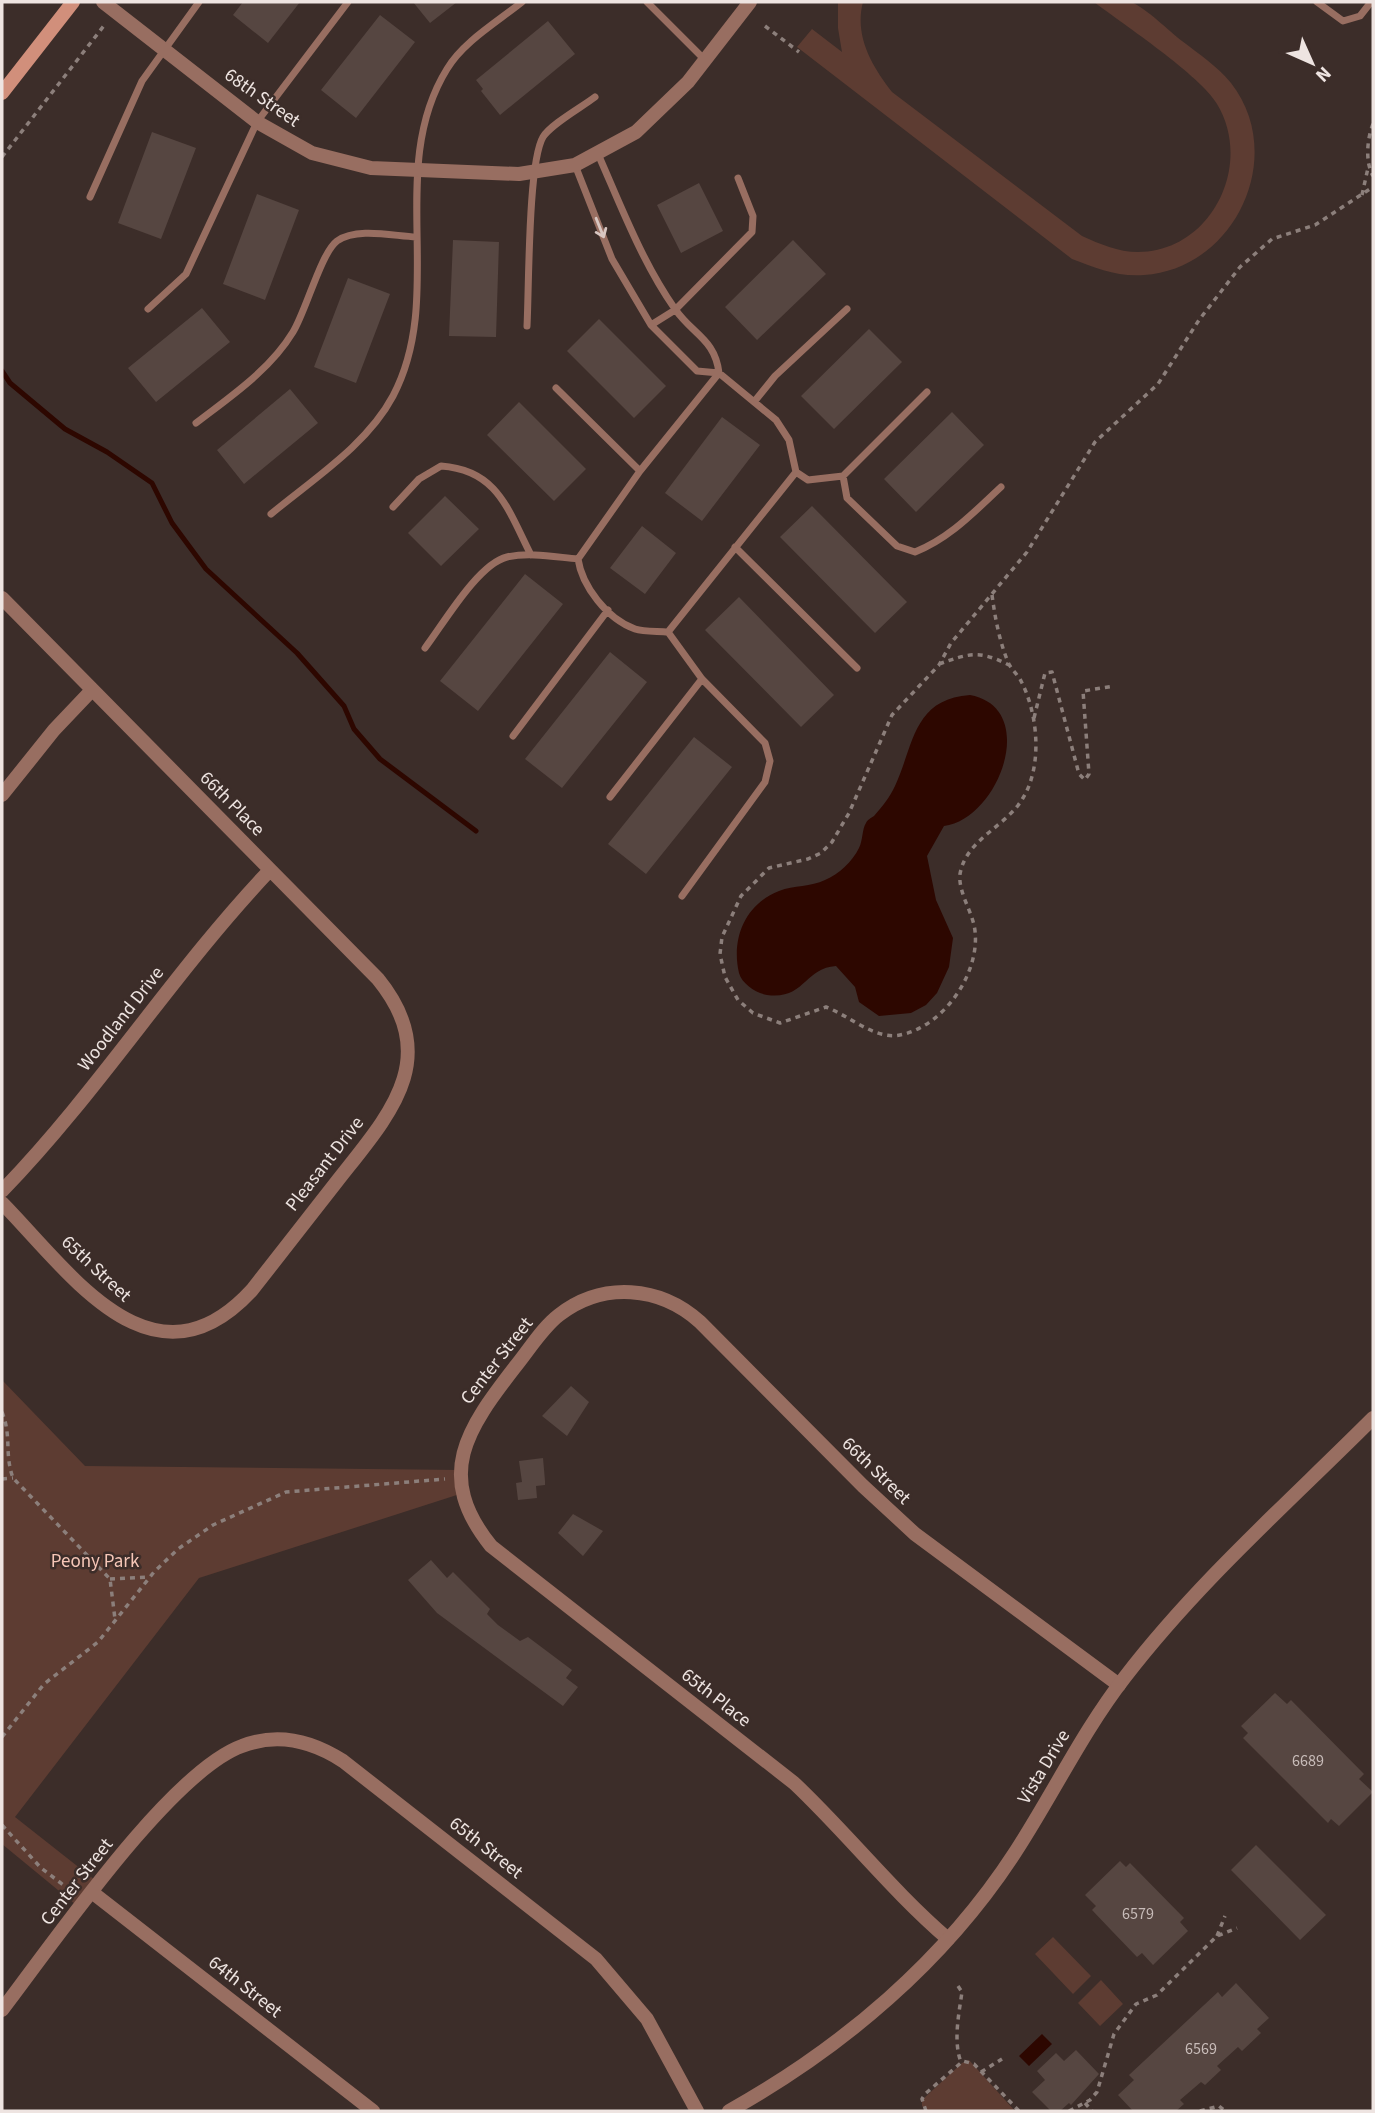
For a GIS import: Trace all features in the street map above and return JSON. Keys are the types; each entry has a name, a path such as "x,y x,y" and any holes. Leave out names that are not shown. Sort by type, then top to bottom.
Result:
{"main road":[{"path":"2,93 73,2"}],"street":[{"name":"68th Street","path":"109,6 257,122 292,144 341,162 418,170 542,171 575,165 598,154 636,132 661,112 751,2"},
{"name":"66th Place","path":"2,598 391,995 402,1015 408,1053"},
{"path":"2,795 54,730 92,690"},
{"name":"Woodland Drive","path":"2,1191 74,1110 200,948 270,870"},
{"name":"Pleasant Drive","path":"252,1290 386,1118 405,1081 408,1053"},
{"name":"65th Street","path":"2,1203 93,1298 127,1322 148,1328 190,1329 228,1312 252,1290"},
{"name":"Center Street","path":"462,1486 464,1448 471,1427 542,1332 576,1303 613,1292"},
{"name":"66th Street","path":"613,1292 656,1296 693,1316 863,1486 915,1534 1119,1685"},
{"name":"Vista Drive","path":"729,2111 768,2089 835,2042 909,1979 948,1939 1014,1853 1119,1685 1195,1595 1373,1418"},
{"name":"65th Place","path":"462,1486 477,1529 496,1551 794,1783 909,1905 948,1939"},
{"name":"65th Street","path":"189,1783 220,1756 261,1740 306,1742 334,1755 596,1959 647,2019 697,2111"},
{"name":"Center Street","path":"2,2010 149,1823 189,1783"},
{"name":"64th Street","path":"89,1898 373,2111"}],"lane":[{"path":"90,197 142,81 198,2"},
{"path":"148,309 186,274 257,122 348,2"},
{"path":"271,514 368,431 393,396 410,354 418,309 416,237 422,134 446,69 460,52 522,2"},
{"path":"647,2 705,61"},
{"path":"1317,2 1343,21 1360,16 1371,2"},
{"path":"527,326 544,135 594,97"},
{"path":"598,154 639,246 675,310 717,354 719,373 640,471 578,559 580,573 589,589 608,610 634,629 668,632 702,679 765,743 770,761 765,782 682,897"},
{"path":"575,165 612,259 650,326 697,371 719,373 776,420 789,440 796,472 808,480 843,476 927,392"},
{"path":"650,326 675,310 752,232 753,216 738,178"},
{"path":"197,423 278,354 294,331 327,253 337,241 351,235 416,237"},
{"path":"754,402 775,376 847,309"},
{"path":"556,388 640,471"},
{"path":"393,507 419,479 441,466 477,472 498,494 531,555"},
{"path":"668,632 796,472"},
{"path":"843,476 847,498 897,546 915,552 936,544 956,529 1001,487"},
{"path":"735,547 857,668"},
{"path":"425,648 489,564 507,557 531,555 578,559"},
{"path":"513,736 608,610"},
{"path":"610,797 702,679"}],"path":[{"path":"2,157 109,6"},
{"path":"765,26 799,52"},
{"path":"1361,195 1369,166 1369,135 1373,124"},
{"path":"1369,166 1373,176"},
{"path":"1114,686 1083,691 1089,774 1085,780 1079,774 1052,672 1045,673 1034,721 1033,770 1024,797 1007,819 972,847 960,876 975,930 974,953 965,981 950,1004 926,1023 899,1036 872,1030 826,1007 780,1023 753,1013 738,1000 725,976 721,946 730,915 741,896 769,868 808,859 821,853 832,842 849,813 892,715 939,664 951,643 1027,552 1095,442 1158,384 1199,320 1240,267 1272,239 1315,225 1373,187"},
{"path":"992,594 1000,640 1009,665 1020,679 1034,721"},
{"path":"939,664 969,653 988,654 1009,665"},
{"path":"2,1412 9,1438 4,1460 13,1478 110,1578 115,1621"},
{"path":"2,1479 13,1478"},
{"path":"2,1737 44,1684 87,1653 149,1577 178,1549 212,1525 286,1492 462,1486"},
{"path":"110,1578 149,1577"},
{"path":"2,1825 41,1868 89,1898"},
{"path":"1217,1936 1225,1916"},
{"path":"1069,2111 1085,2103 1097,2092 1114,2034 1136,2004 1157,1995 1217,1936 1237,1928"},
{"path":"958,1986 962,1992 958,2042 961,2062"},
{"path":"981,2072 1002,2059"},
{"path":"926,2111 922,2099 925,2094 961,2062 969,2062 981,2072 1019,2111"},
{"path":"1085,2103 1091,2111"},
{"path":"1200,2111 1219,2106 1225,2111"}],"green space":[{"path":"838,2 863,2 863,39 878,72 892,92 1082,236 1116,249 1138,252 1164,248 1186,237 1205,221 1219,201 1228,178 1231,153 1227,128 1217,104 1208,92 1179,65 1094,2 1131,2 1208,60 1231,83 1247,112 1254,143 1253,174 1243,204 1227,231 1204,253 1176,268 1144,275 1125,275 1072,259 797,47 812,29 842,52"},
{"name":"Peony Park","path":"2,1380 85,1466 461,1470 463,1493 199,1578 15,1817 100,1884 81,1909 2,1844"},
{"path":"1053,1937 1091,1976 1073,1994 1035,1954"},
{"path":"1101,1980 1123,2004 1100,2026 1078,2003"},
{"path":"969,2060 1015,2111 928,2111 922,2106 922,2100 962,2063"}],"shaded area":[{"path":"970,695 991,704 1003,720 1007,740 1004,763 995,785 981,804 964,819 944,826 927,856 936,900 953,938 949,967 937,993 926,1005 911,1013 879,1016 859,1002 855,987 836,966 817,972 789,993 767,995 750,987 739,973 737,960 739,936 749,914 767,897 779,891 820,882 845,867 859,848 867,822 893,790 912,740 926,715 951,698"},
{"path":"1042,2034 1052,2044 1029,2066 1019,2056"}],"building":[{"path":"243,2 300,2 268,43 233,15"},
{"path":"413,2 457,2 430,23"},
{"path":"380,15 415,42 356,118 321,90"},
{"path":"548,21 575,54 500,115 476,80"},
{"path":"152,132 196,148 161,239 118,223"},
{"path":"699,183 723,231 681,253 657,205"},
{"path":"257,194 299,210 265,300 223,284"},
{"path":"453,240 499,242 496,337 449,336"},
{"path":"793,240 826,274 757,340 725,307"},
{"path":"348,278 390,294 356,383 314,367"},
{"path":"202,308 230,342 156,402 128,368"},
{"path":"599,319 666,386 634,418 567,351"},
{"path":"869,329 902,362 834,429 801,396"},
{"path":"290,389 318,423 244,484 217,450"},
{"path":"519,402 586,469 554,501 487,435"},
{"path":"952,412 984,445 916,512 884,479"},
{"path":"722,417 760,445 702,521 665,493"},
{"path":"445,496 479,529 441,566 408,533"},
{"path":"812,506 907,602 875,633 780,537"},
{"path":"642,526 676,553 645,594 610,568"},
{"path":"525,574 563,604 478,711 440,681"},
{"path":"739,597 834,695 801,727 705,630"},
{"path":"610,652 647,682 562,788 525,759"},
{"path":"694,737 732,767 646,874 608,844"},
{"path":"571,1386 589,1402 567,1436 542,1416"},
{"path":"543,1458 545,1485 536,1486 537,1498 518,1500 516,1483 522,1482 519,1461"},
{"path":"573,1514 603,1531 583,1556 558,1533"},
{"path":"431,1560 447,1578 453,1572 490,1609 487,1614 498,1625 520,1641 528,1637 572,1670 566,1678 578,1687 563,1706 437,1613 408,1580"},
{"path":"1275,1693 1287,1704 1291,1700 1364,1774 1359,1779 1373,1792 1339,1826 1331,1819 1328,1823 1243,1738 1248,1733 1241,1726"},
{"path":"1256,1845 1326,1915 1300,1940 1231,1870"},
{"path":"1120,1861 1126,1867 1130,1863 1184,1918 1180,1922 1188,1931 1153,1965 1142,1953 1137,1957 1092,1910 1096,1906 1085,1895"},
{"path":"1236,1983 1269,2018 1257,2029 1261,2033 1242,2051 1238,2047 1217,2066 1221,2070 1205,2085 1201,2082 1180,2100 1184,2104 1176,2111 1133,2111 1118,2095 1134,2080 1129,2075 1218,1992 1222,1997"},
{"path":"1076,2050 1099,2074 1071,2105 1069,2103 1060,2111 1051,2111 1032,2092 1045,2080 1037,2071 1056,2053 1064,2061"}],"waterway":[{"path":"2,371 10,383 65,429 107,452 152,483 172,523 206,569 297,653 344,706 354,729 380,759 476,831"}]}
